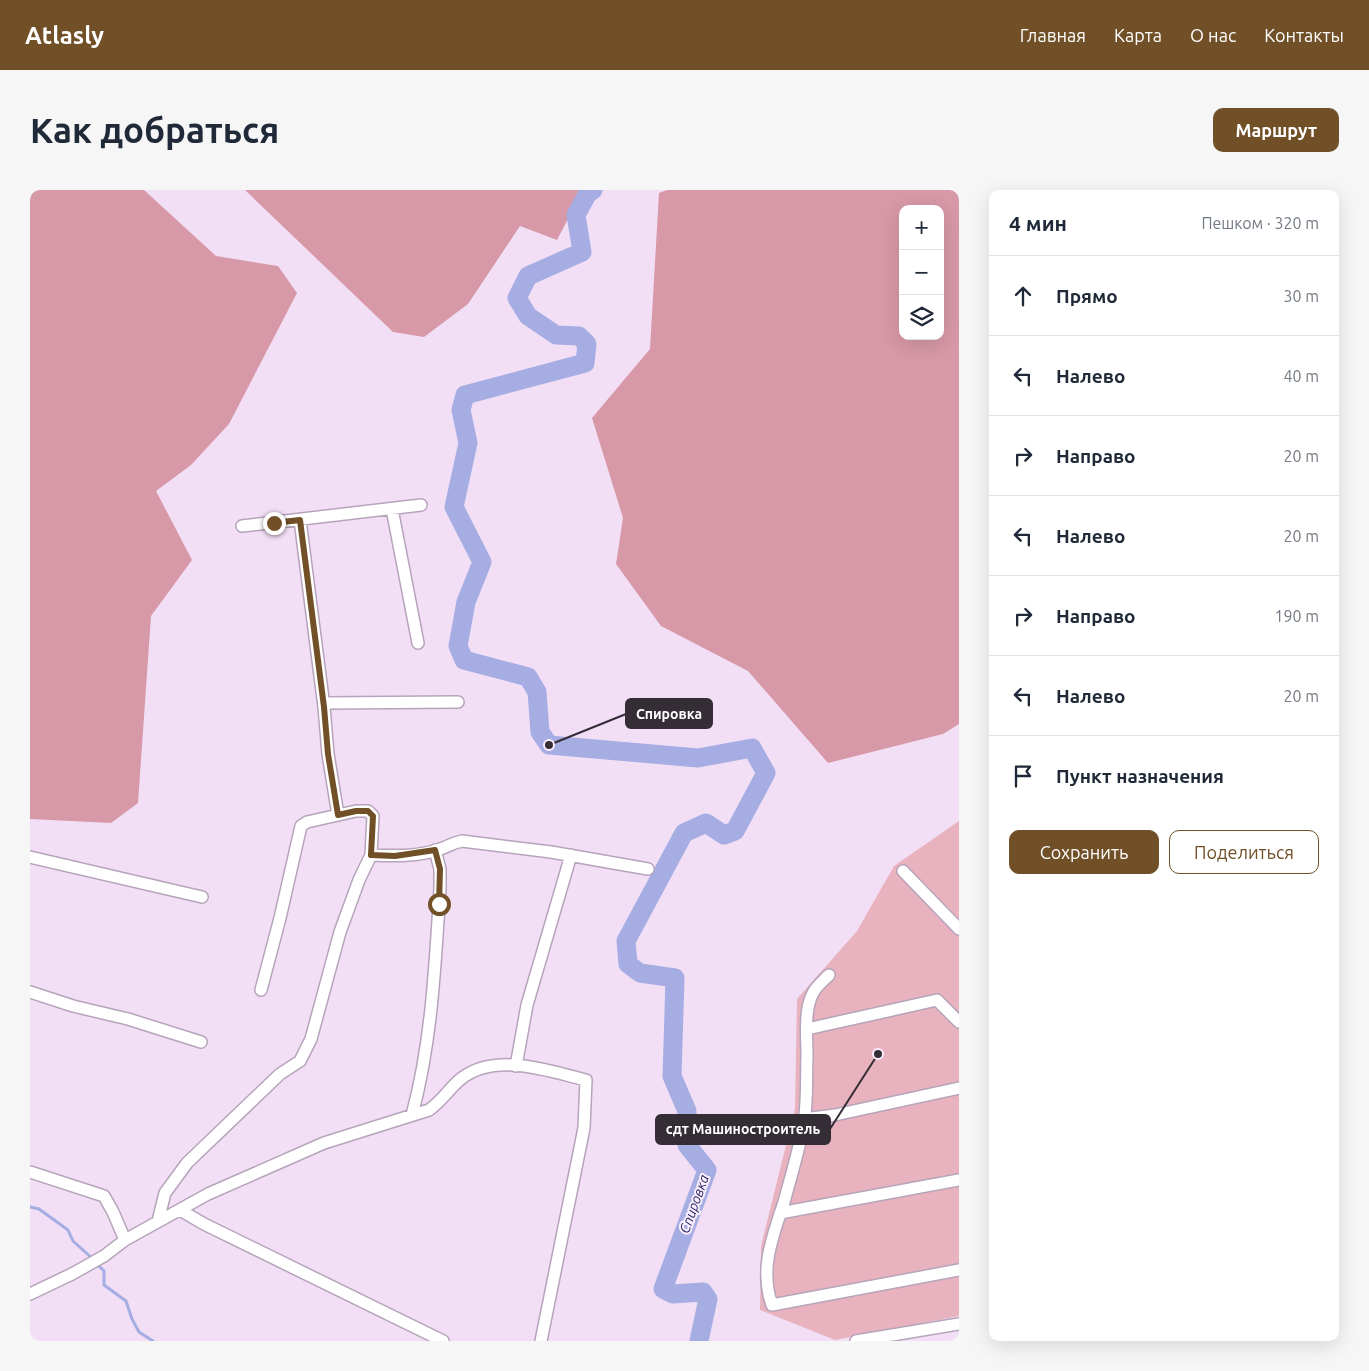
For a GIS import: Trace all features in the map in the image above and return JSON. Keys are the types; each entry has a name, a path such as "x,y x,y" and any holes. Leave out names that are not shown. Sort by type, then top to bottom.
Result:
{"street":[{"path":"242,526 421,505"},
{"path":"392,509 418,643"},
{"path":"300,520 324,703 328,754 338,815"},
{"path":"324,703 458,702"},
{"path":"158,1221 166,1193 187,1163 280,1074 300,1061 311,1039 340,932 359,880 371,855 373,816 368,811 356,811 338,815 307,822 301,826 261,990"},
{"path":"371,855 395,856 435,850 451,843 462,841 571,855 648,869"},
{"path":"412,1115 427,1049 432,1006 440,888 440,869 435,850"},
{"path":"516,1066 526,1005 571,855"},
{"path":"30,857 202,897"},
{"path":"903,871 959,929"},
{"path":"829,975 811,996 808,1012 804,1119 799,1148 773,1234 767,1273 767,1291 772,1305 959,1270"},
{"path":"30,992 73,1006 128,1019 201,1042"},
{"path":"807,1029 937,1000 959,1022"},
{"path":"30,1294 104,1256 125,1240 208,1194 324,1143 430,1110 440,1102 460,1079 472,1071 486,1067 516,1066 586,1080 584,1128 541,1341"},
{"path":"804,1119 835,1115 959,1088"},
{"path":"30,1172 104,1196 125,1240"},
{"path":"780,1213 959,1180"},
{"path":"180,1210 204,1224 443,1341"},
{"path":"856,1341 959,1324"}],"shaded area":[{"path":"30,190 144,190 216,256 278,266 297,293 229,424 191,465 156,491 192,560 151,616 138,803 111,823 30,819"},
{"path":"245,190 583,190 557,240 520,226 468,304 424,337 393,332"},
{"path":"667,190 959,190 959,724 943,734 828,763 748,671 661,626 616,564 623,518 592,418 650,349 659,193"},
{"path":"959,821 959,1316 835,1340 760,1310 761,1246 795,1109 797,999 857,931 894,866"}],"waterway":[{"name":"Спировка","path":"593,190 588,193 576,215 582,252 528,276 517,298 528,316 556,335 579,336 587,344 585,363 465,395 461,410 468,443 454,507 482,562 466,602 458,646 464,660 528,677 537,692 540,732 549,745 698,758 752,748 766,773 735,831 724,835 706,823 684,833 626,941 628,964 640,973 675,978 672,1076 687,1111 687,1145 707,1170 663,1289 673,1294 703,1292 708,1299 699,1341"},
{"path":"30,1207 39,1209 68,1230 73,1241 93,1259"},
{"path":"97,1264 104,1271 104,1285 126,1301 139,1332 153,1341"}],"place":[{"name":"Спировка","path":"549,745"},
{"name":"сдт Машиностроитель","path":"878,1054"}],"route":[{"path":"274,523 300,520 312,606 328,754 338,815 356,811 368,811 373,816 371,855 395,856 435,850 440,869 439,904"}]}
